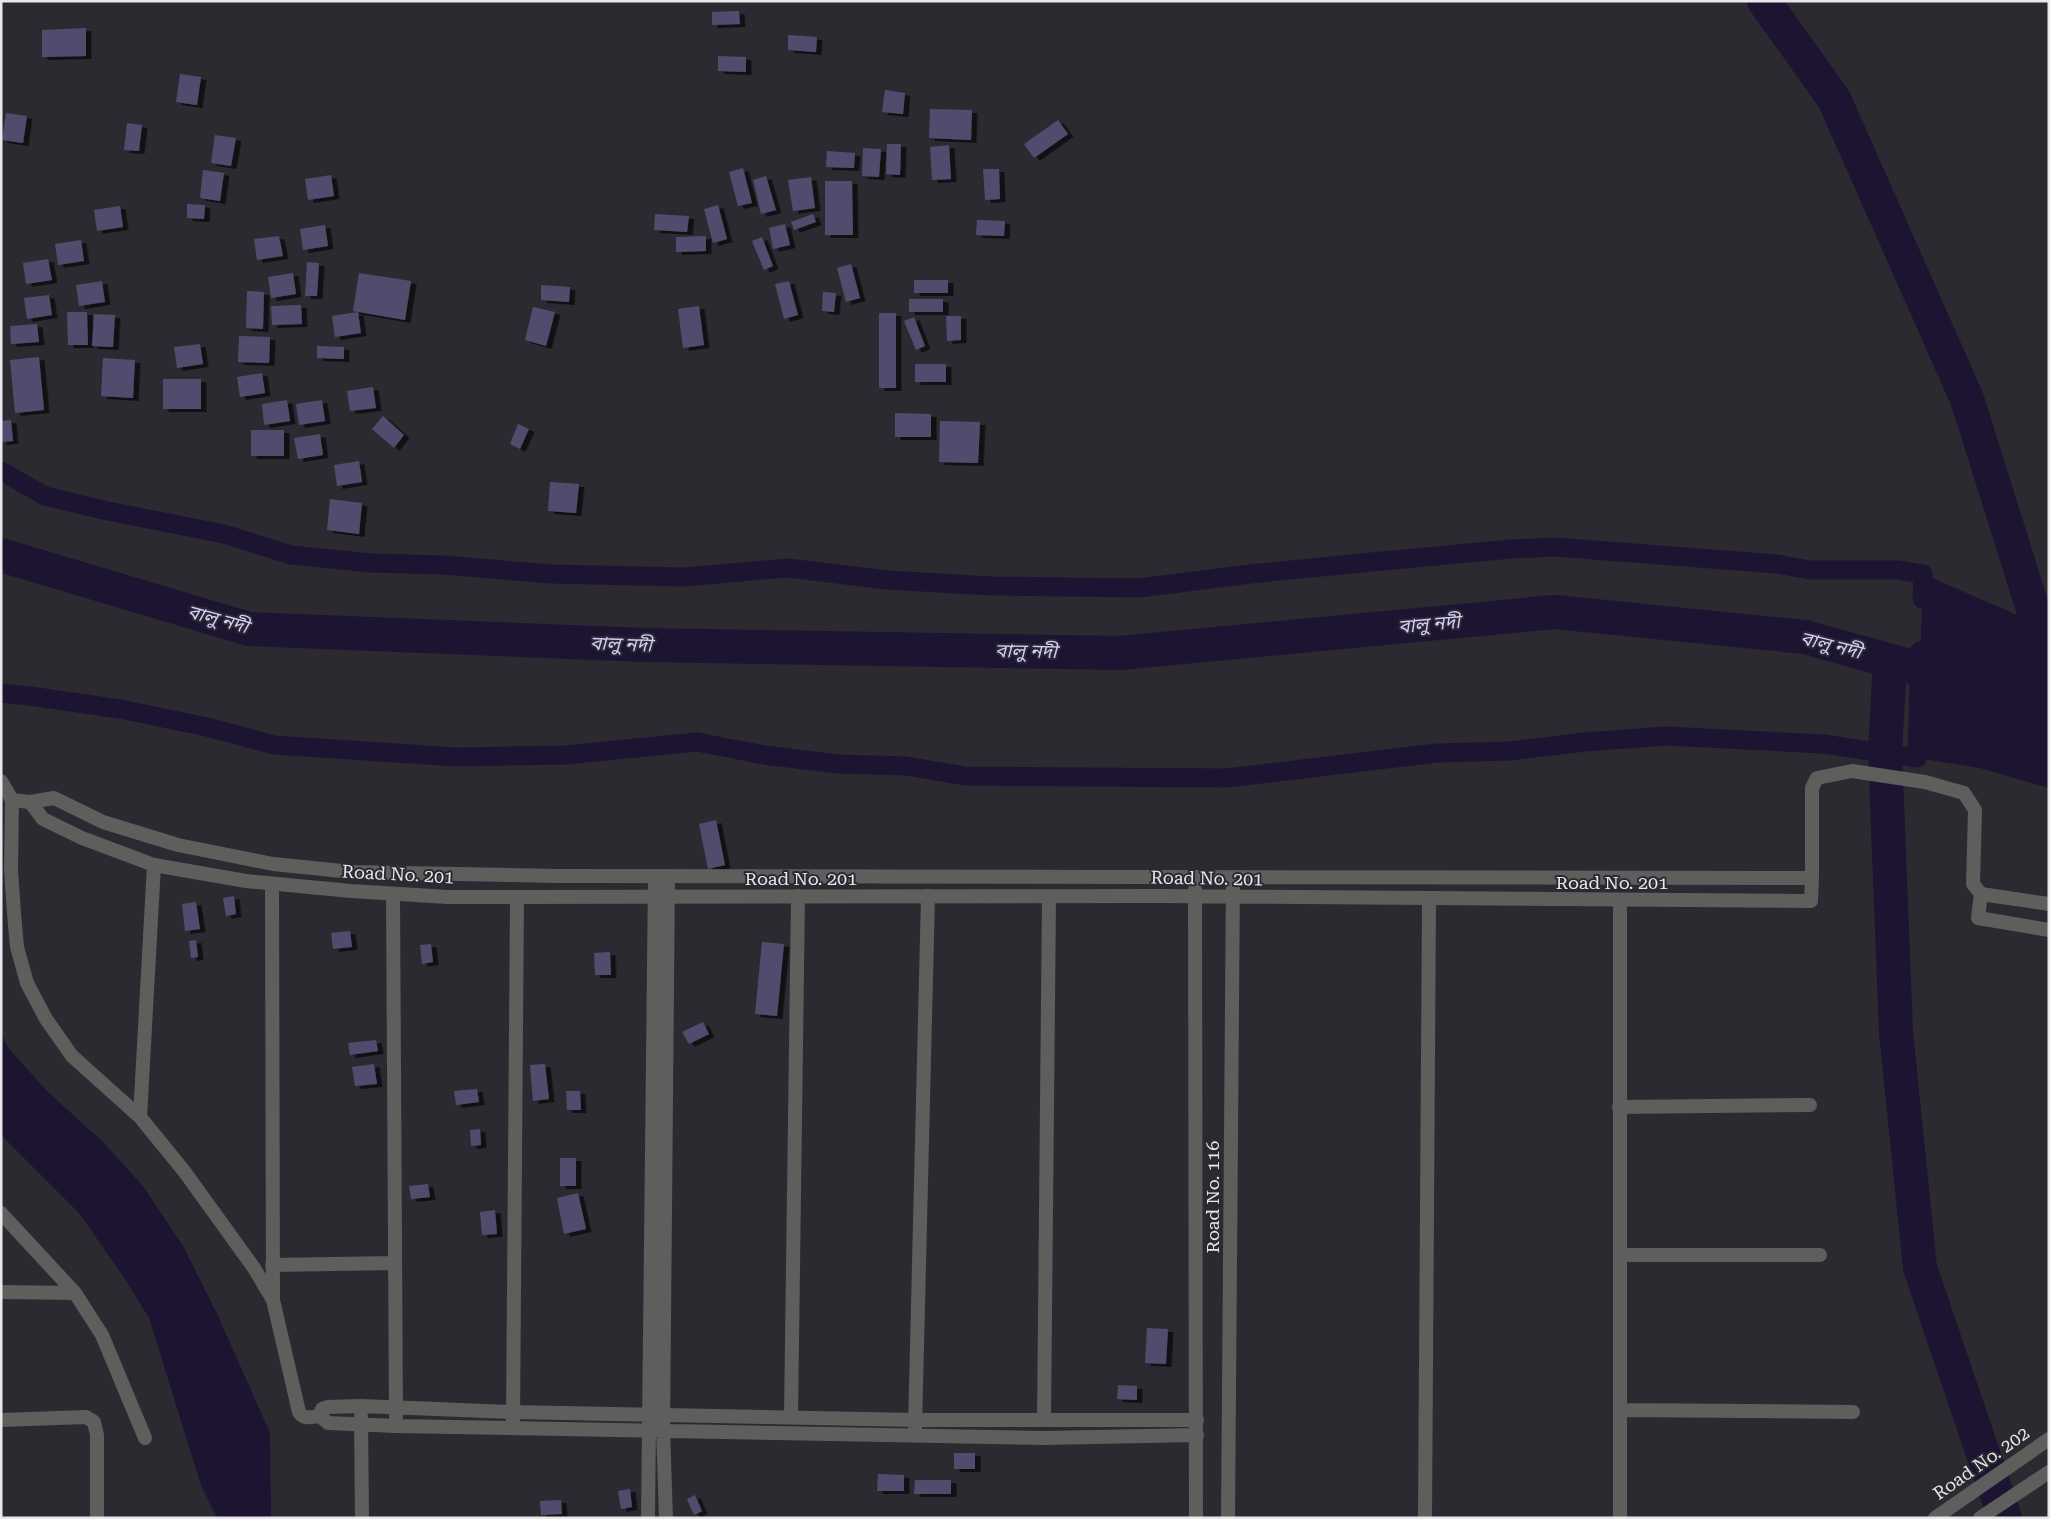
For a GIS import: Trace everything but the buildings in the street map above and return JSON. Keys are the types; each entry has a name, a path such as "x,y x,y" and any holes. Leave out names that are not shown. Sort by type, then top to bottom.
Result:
{"street":[{"path":"1812,878 1812,788 1817,778 1852,771 1925,782 1964,793 1975,810 1973,884 1981,894 2049,904"},
{"path":"1,781 12,800 11,870 14,912 17,947 27,983 46,1019 72,1056 140,1116 184,1171 254,1268 273,1300"},
{"name":"Road No. 201","path":"54,798 103,822 168,842 273,864 352,872 662,876 1233,877 1812,878 1811,901 1428,900 1050,896 448,897 272,884 154,865 82,838 50,823 43,819 30,802 54,798"},
{"path":"12,800 30,802"},
{"path":"140,1116 154,865"},
{"path":"662,876 657,1430 666,1518"},
{"name":"Road No. 116","path":"1195,877 1196,1518"},
{"name":"Road No. 116","path":"1228,1518 1233,877"},
{"path":"272,884 273,1300 299,1412 302,1416 306,1418 320,1416 328,1423 396,1426 1044,1438 1197,1435"},
{"path":"392,894 396,1426"},
{"path":"1981,894 1978,918 2049,930"},
{"path":"791,1417 798,896"},
{"path":"915,1436 928,896"},
{"path":"1044,1420 1050,896"},
{"path":"513,1427 517,897"},
{"path":"1425,1518 1428,900"},
{"path":"1620,900 1620,1518"},
{"path":"1619,1107 1810,1105"},
{"path":"1,1213 75,1293 102,1335 145,1438"},
{"path":"1620,1255 1820,1255"},
{"path":"272,1264 395,1263"},
{"path":"1,1292 75,1293"},
{"path":"320,1416 322,1409 328,1407 361,1406 513,1412 916,1420 1197,1420"},
{"path":"361,1406 362,1518"},
{"path":"1620,1410 1854,1412"},
{"path":"1,1420 86,1417 94,1422 98,1435 97,1518"},
{"path":"648,1518 657,1430"},
{"name":"Road No. 202","path":"1935,1518 2045,1441"},
{"path":"1980,1518 2049,1472"}],"shaded area":[{"path":"1923,574 2049,629 2049,788 1980,768 1917,758"},
{"path":"1,1034 9,1049 49,1093 102,1141 143,1186 183,1246 218,1316 270,1433 271,1518 217,1518 201,1485 149,1318 123,1276 79,1213 1,1135"}],"waterway":[{"path":"1764,1 1834,99 1967,399 2049,660"},
{"path":"1,471 45,496 108,511 224,534 291,555 372,563 443,565 551,574 684,577 788,568 887,580 991,586 1139,588 1250,574 1511,549 1555,547 1777,564 1810,570 1897,570 1923,574 1922,599"},
{"name":"বালু নদী","path":"1,555 249,629 644,645 1120,653 1555,612 1805,637 2049,705"},
{"path":"1,693 120,709 207,727 274,745 457,757 565,755 697,742 764,755 838,764 906,766 965,776 1227,778 1437,753 1509,751 1585,742 1666,736 1823,744 1917,758 1920,651"},
{"path":"1890,661 1885,752 1896,1032 1920,1268 2005,1518"}]}
